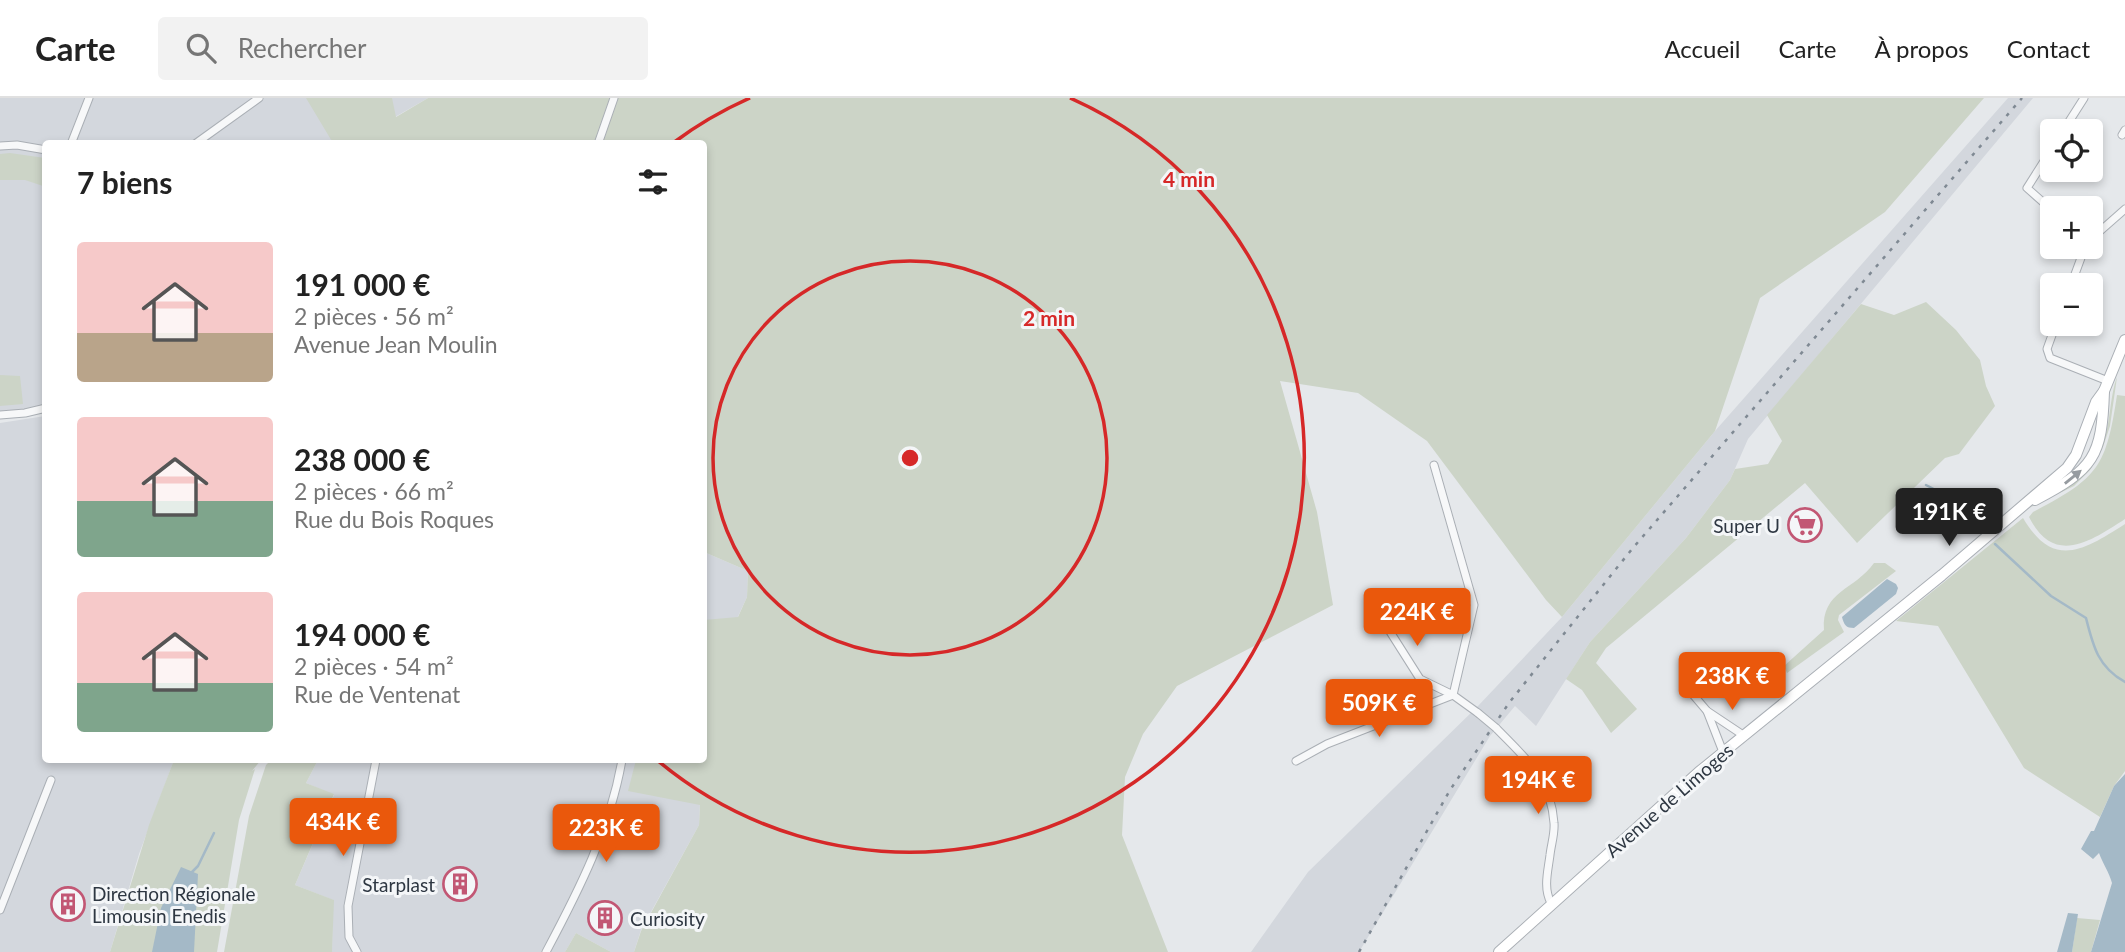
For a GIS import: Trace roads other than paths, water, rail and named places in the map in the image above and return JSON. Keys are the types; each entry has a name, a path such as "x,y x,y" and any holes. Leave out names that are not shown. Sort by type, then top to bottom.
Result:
{"main road":[{"path":"2024,506 2067,468 2084,438 2096,402 2106,386 2125,340"},
{"path":"2024,506 2076,476 2087,465 2099,444 2103,429 2106,386"},
{"path":"2089,423 2096,423 2103,429"},
{"path":"2084,438 2090,444 2099,444"},
{"name":"Avenue de Limoges","path":"1499,952 1743,735 1786,703 2024,506"}],"street":[{"path":"73,140 89,98"},
{"path":"201,140 259,98"},
{"path":"599,140 614,98"},
{"path":"2071,119 2084,98"},
{"path":"0,146 17,145 42,149"},
{"path":"2040,168 2027,188 2040,200"},
{"path":"2103,228 2125,209"},
{"path":"2052,336 2047,349 2050,358 2106,386"},
{"path":"0,415 42,409"},
{"path":"1434,465 1474,605 1453,695"},
{"path":"1375,608 1420,679 1453,695 1478,713 1538,770 1547,791 1554,824 1547,878 1547,895 1551,903"},
{"path":"1684,684 1707,711 1743,735"},
{"path":"1296,761 1327,744 1453,695"},
{"path":"1707,711 1723,752"},
{"path":"357,952 349,937 348,906 375,763"},
{"path":"546,952 588,870 602,836 621,763"},
{"path":"0,910 51,780"}],"water":[{"path":"1887,579 1896,584 1896,594 1854,628 1846,626 1842,617"},
{"path":"2125,774 2125,952 2091,952 2112,883 2099,853 2093,859 2081,849 2091,831 2094,831 2114,786"},
{"path":"181,867 198,874 194,952 152,952 161,908"},
{"path":"2068,913 2078,914 2072,952 2057,952"}],"waterway":[{"path":"1926,485 1949,497 1980,528"},
{"path":"1995,544 2051,596 2086,618 2098,655 2108,670 2125,682"},
{"path":"192,872 198,866 214,833"}],"railway":[{"path":"1359,952 1450,790 1509,703 1632,549 2022,98"}],"place":[{"name":"Super U","path":"1805,525"},
{"name":"Starplast","path":"460,884"},
{"name":"Direction Régionale Limousin Enedis","path":"68,904"},
{"name":"Curiosity","path":"605,918"}]}
